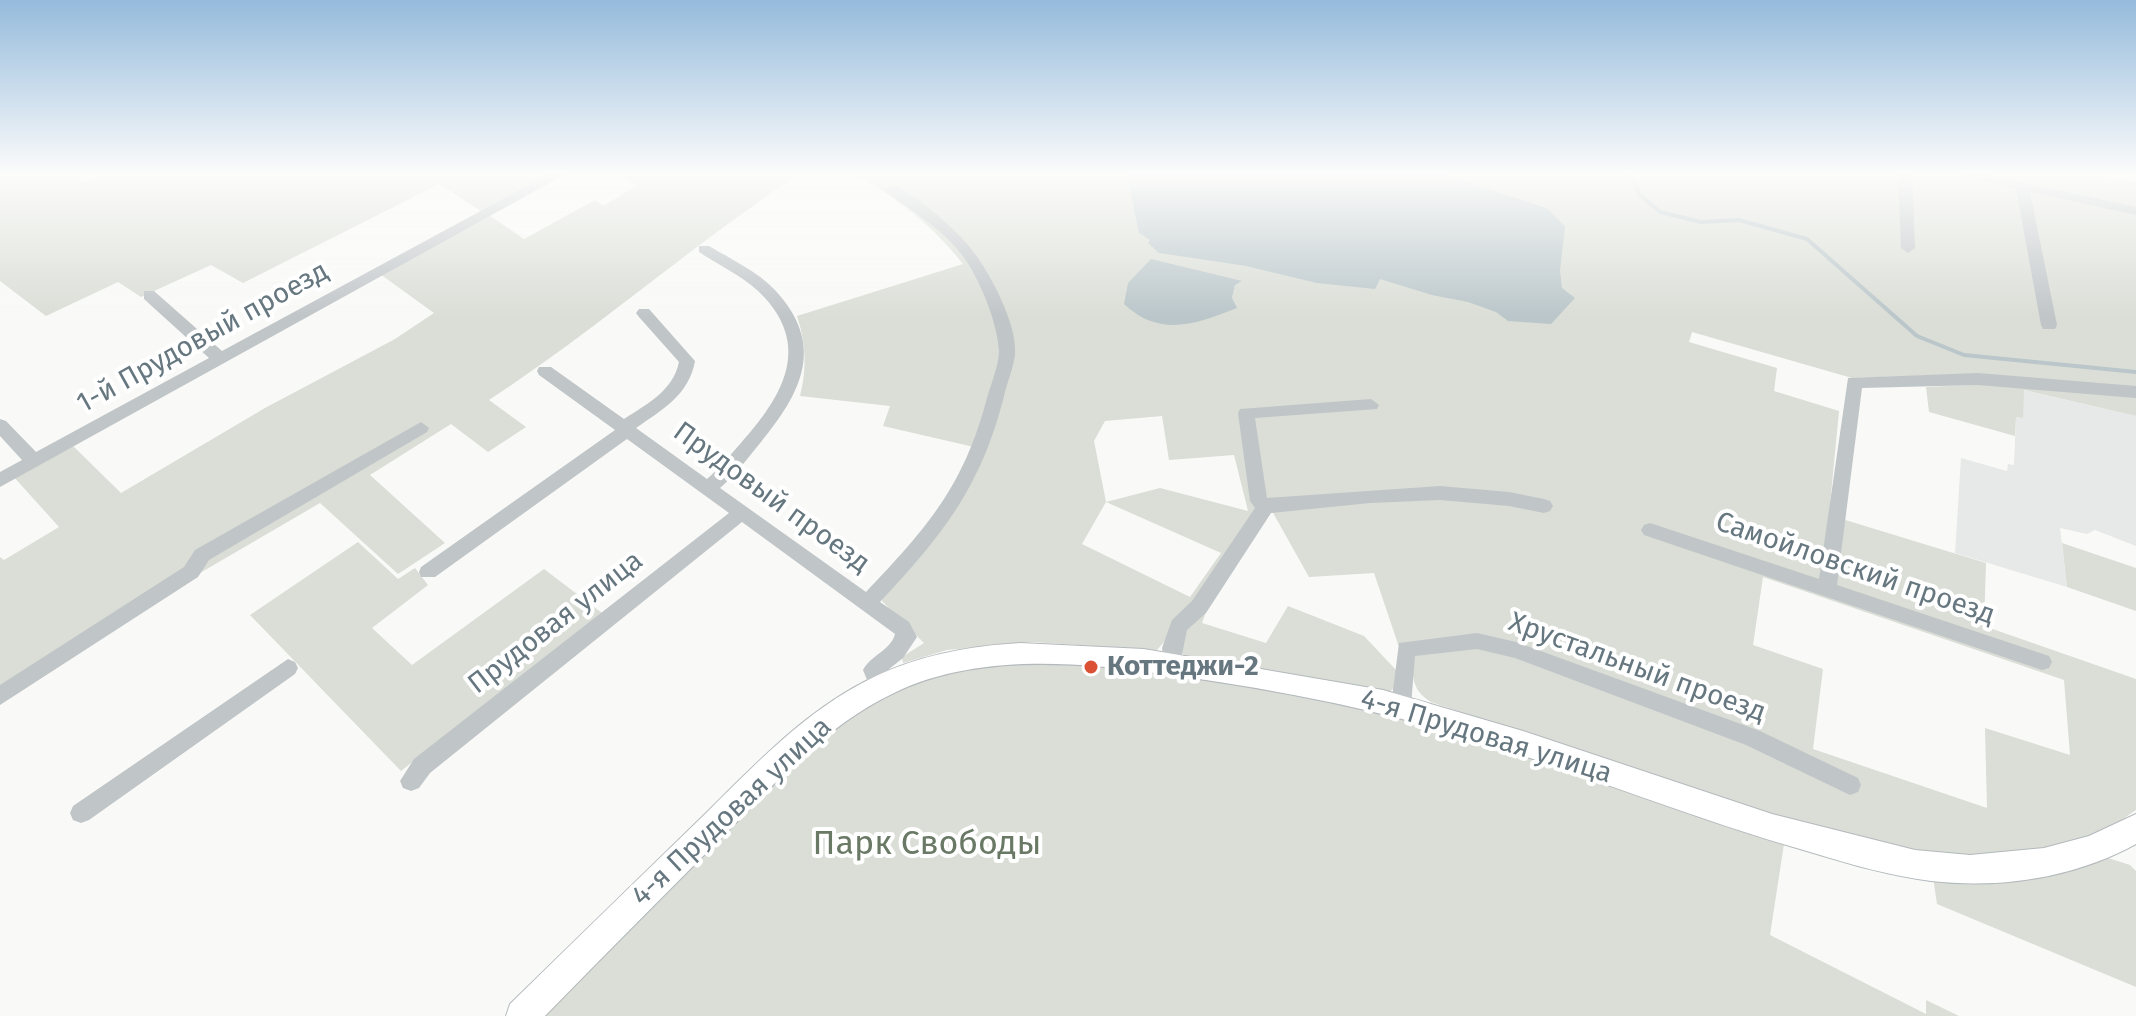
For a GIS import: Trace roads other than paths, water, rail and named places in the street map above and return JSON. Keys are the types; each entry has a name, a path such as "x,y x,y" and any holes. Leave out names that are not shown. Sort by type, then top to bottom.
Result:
{"main road":[{"name":"4-я Прудовая улица","path":"522,1016 764,776 839,711 879,686 931,665 1034,652 1172,663 1401,706 1780,831 1868,854 1943,868 2009,868 2060,858 2112,843 2136,828"}],"street":[{"name":"1-й Прудовый проезд","path":"0,480 469,222"},
{"path":"868,602 919,550 955,499 985,438 1007,353 1000,317 975,262 950,233 936,222"},
{"path":"1907,222 1908,248"},
{"path":"2029,222 2049,325"},
{"path":"704,249 768,292 798,340 796,378 786,396 720,478 707,489"},
{"path":"149,295 219,358"},
{"path":"428,572 626,429 681,384 687,361 644,313"},
{"name":"Прудовый проезд","path":"545,371 902,628 907,637 896,652 873,670 879,686"},
{"path":"1827,591 1854,382 1978,379 2136,392"},
{"path":"1371,405 1246,413 1259,501 1266,507 1446,491 1508,496 1544,506"},
{"path":"0,425 34,461"},
{"path":"0,696 191,572 202,555 421,428"},
{"path":"1172,663 1179,626 1199,607 1266,507"},
{"name":"Прудовая улица","path":"411,781 422,766 741,513"},
{"name":"Самойловский проезд","path":"1650,530 2042,662"},
{"name":"Хрустальный проезд","path":"1401,706 1406,649 1477,641 1516,650 1753,738 1850,785"},
{"path":"81,813 288,668"}],"waterway":[{"path":"1748,222 1807,239 1917,336 1964,355 2136,372"}],"place":[{"name":"Коттеджи-2","path":"1091,667"}],"park label":[{"name":"Парк Свободы","path":"927,845"}]}
